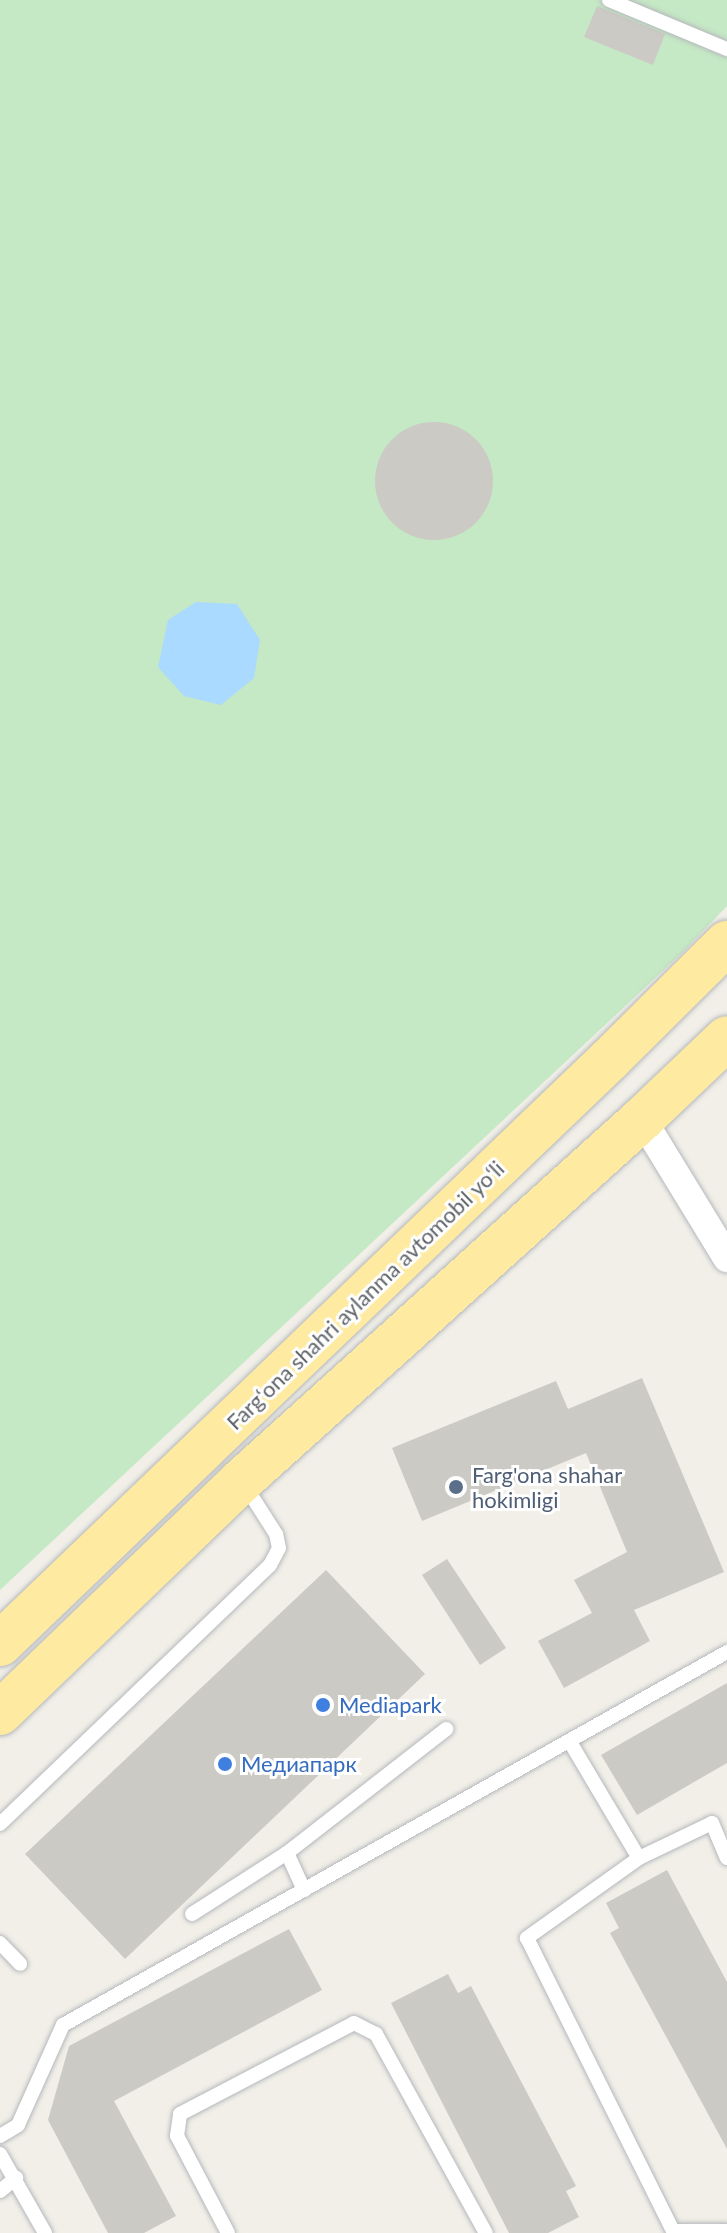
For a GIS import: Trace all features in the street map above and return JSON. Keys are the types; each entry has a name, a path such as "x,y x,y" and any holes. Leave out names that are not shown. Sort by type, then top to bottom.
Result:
{"highway":[{"name":"Fargʻona shahri aylanma avtomobil yoʻli","path":"0,1644 727,943"},
{"path":"0,1713 241,1481 724,1047"},
{"path":"111,1537 144,1574"}],"street":[{"path":"642,1119 727,1258"}],"lane":[{"path":"609,0 727,49"},
{"path":"0,1824 270,1565 279,1548 276,1534 241,1481"},
{"path":"0,2136 18,2125 63,2025 727,1652"},
{"path":"192,1914 287,1853 446,1729"},
{"path":"570,1742 639,1858"},
{"path":"727,1814 639,1858 527,1938 674,2232 727,2231"},
{"path":"712,1823 727,1858"},
{"path":"287,1853 304,1890"},
{"path":"0,1943 20,1964"},
{"path":"228,2233 177,2136 180,2114 354,2023 376,2034 486,2233"},
{"path":"0,2154 45,2233"},
{"path":"0,2191 16,2178"}],"green space":[{"path":"0,0 727,0 727,906 682,953 0,1590"}],"water":[{"path":"196,602 237,604 260,640 254,678 221,705 184,696 158,667 168,620"}],"building":[{"path":"597,6 665,34 653,65 584,37"},
{"path":"434,422 467,432 483,448 493,481 483,514 467,530 434,540 401,530 385,514 375,481 385,448 401,432"},
{"name":"Farg'ona shahar hokimligi","path":"642,1378 724,1572 634,1610 650,1641 564,1688 538,1641 592,1613 574,1580 627,1552 586,1453 422,1521 392,1448 556,1381 568,1409"},
{"path":"447,1559 506,1648 480,1665 422,1575"},
{"name":"Медиапарк","path":"326,1570 425,1674 125,1959 25,1854"},
{"path":"727,1683 727,1763 637,1815 601,1755"},
{"path":"667,1870 727,1982 727,2149 610,1933 619,1928 606,1903"},
{"path":"289,1929 322,1990 114,2101 176,2216 144,2233 108,2233 48,2120 69,2046"},
{"path":"448,1974 458,1993 471,1986 576,2186 566,2191 579,2217 548,2233 509,2233 391,2003"}],"place":[{"name":"Farg'ona shahar hokimligi","path":"456,1487"},
{"name":"Mediapark","path":"323,1705"},
{"name":"Медиапарк","path":"225,1764"}]}
